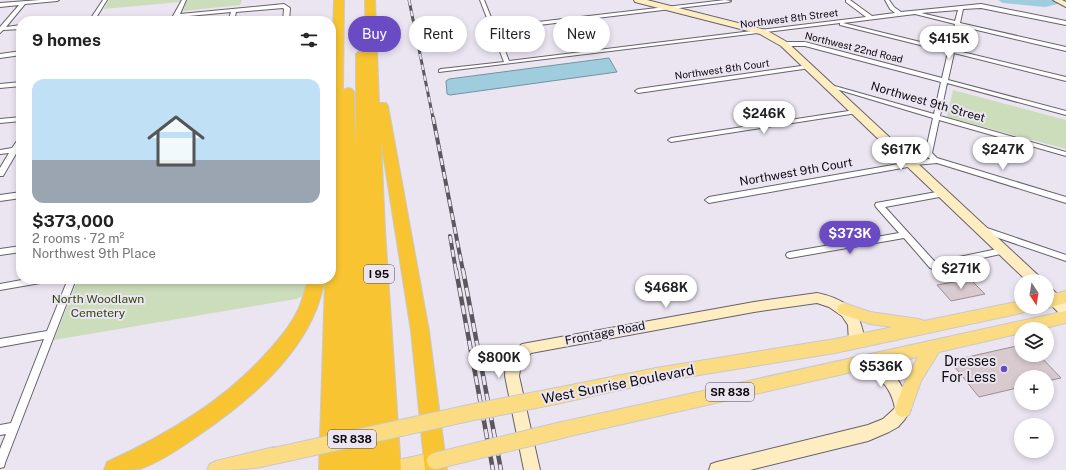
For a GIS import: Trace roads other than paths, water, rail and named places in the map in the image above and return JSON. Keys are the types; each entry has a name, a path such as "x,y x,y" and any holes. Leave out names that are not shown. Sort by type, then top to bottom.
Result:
{"highway":[{"path":"336,207 339,0"},
{"path":"349,0 349,470"},
{"path":"361,0 363,246 370,470"},
{"name":"I 95","path":"370,0 377,224 390,470"},
{"path":"373,79 383,110 417,306 436,465"},
{"path":"115,470 146,455 197,425 222,407 255,379 282,348 296,329 310,303 316,284"},
{"path":"330,470 335,284"},
{"path":"322,470 332,420"}],"main road":[{"path":"844,308 885,321 930,326"},
{"name":"West Sunrise Boulevard","path":"216,470 431,421 656,375 856,342 1014,308"},
{"name":"SR 838","path":"393,470 436,465 566,429 1066,318"},
{"path":"903,409 912,382 919,367 934,347"}],"street":[{"path":"0,5 57,0"},
{"path":"94,16 104,0"},
{"path":"176,16 184,0"},
{"path":"485,0 482,0 489,16"},
{"name":"Northwest 22nd Road","path":"638,0 763,32 784,44 805,44 1066,113"},
{"path":"887,0 892,8 900,14"},
{"path":"1057,0 1066,5"},
{"path":"545,23 729,1"},
{"path":"848,1 871,18"},
{"path":"1,29 22,3"},
{"path":"195,16 234,10 286,6 288,8 287,16"},
{"name":"Northwest 8th Street","path":"441,71 900,14 980,6 1066,24"},
{"path":"962,8 936,118 929,155 937,161 1066,200"},
{"path":"232,16 234,10"},
{"path":"910,13 1066,49"},
{"path":"837,22 1066,79"},
{"path":"1,29 16,28"},
{"path":"784,44 855,112 914,163 942,194 1027,274"},
{"path":"503,52 507,63"},
{"path":"0,56 16,54"},
{"name":"Northwest 8th Court","path":"638,91 808,67"},
{"path":"0,86 16,84"},
{"name":"Northwest 9th Street","path":"829,86 936,118 1066,154"},
{"path":"671,140 855,112"},
{"path":"0,121 16,119"},
{"path":"0,152 16,150"},
{"path":"0,174 16,153"},
{"name":"Northwest 9th Court","path":"709,200 914,163 929,155"},
{"path":"914,163 937,161"},
{"path":"942,194 879,205 933,266 1002,251"},
{"path":"0,198 16,196"},
{"path":"979,228 1066,258"},
{"path":"790,255 906,235"},
{"path":"0,252 16,249"},
{"path":"0,287 17,284"},
{"path":"0,463 70,284"},
{"name":"Frontage Road","path":"532,470 512,376 512,365 518,354 527,348 638,327 801,300 817,298 827,300 844,308"},
{"path":"1054,298 1066,311"},
{"path":"844,308 855,323 857,332 856,342"},
{"path":"0,343 50,334"},
{"path":"718,470 880,430 888,426 896,419 903,409 900,396 892,381 868,361"},
{"path":"0,430 14,427"}],"water":[{"path":"609,58 617,72 450,95 447,94 446,81 449,79"}],"waterway":[{"path":"1003,0 1045,4 1063,0"}],"railway":[{"path":"409,0 433,118"},
{"path":"433,117 463,271"},
{"path":"450,236 456,271"},
{"path":"456,270 493,470"},
{"path":"463,270 501,470"}],"place":[{"name":"Dresses For Less","path":"1004,369"}],"park label":[{"name":"North Woodlawn Cemetery","path":"98,306"}]}
